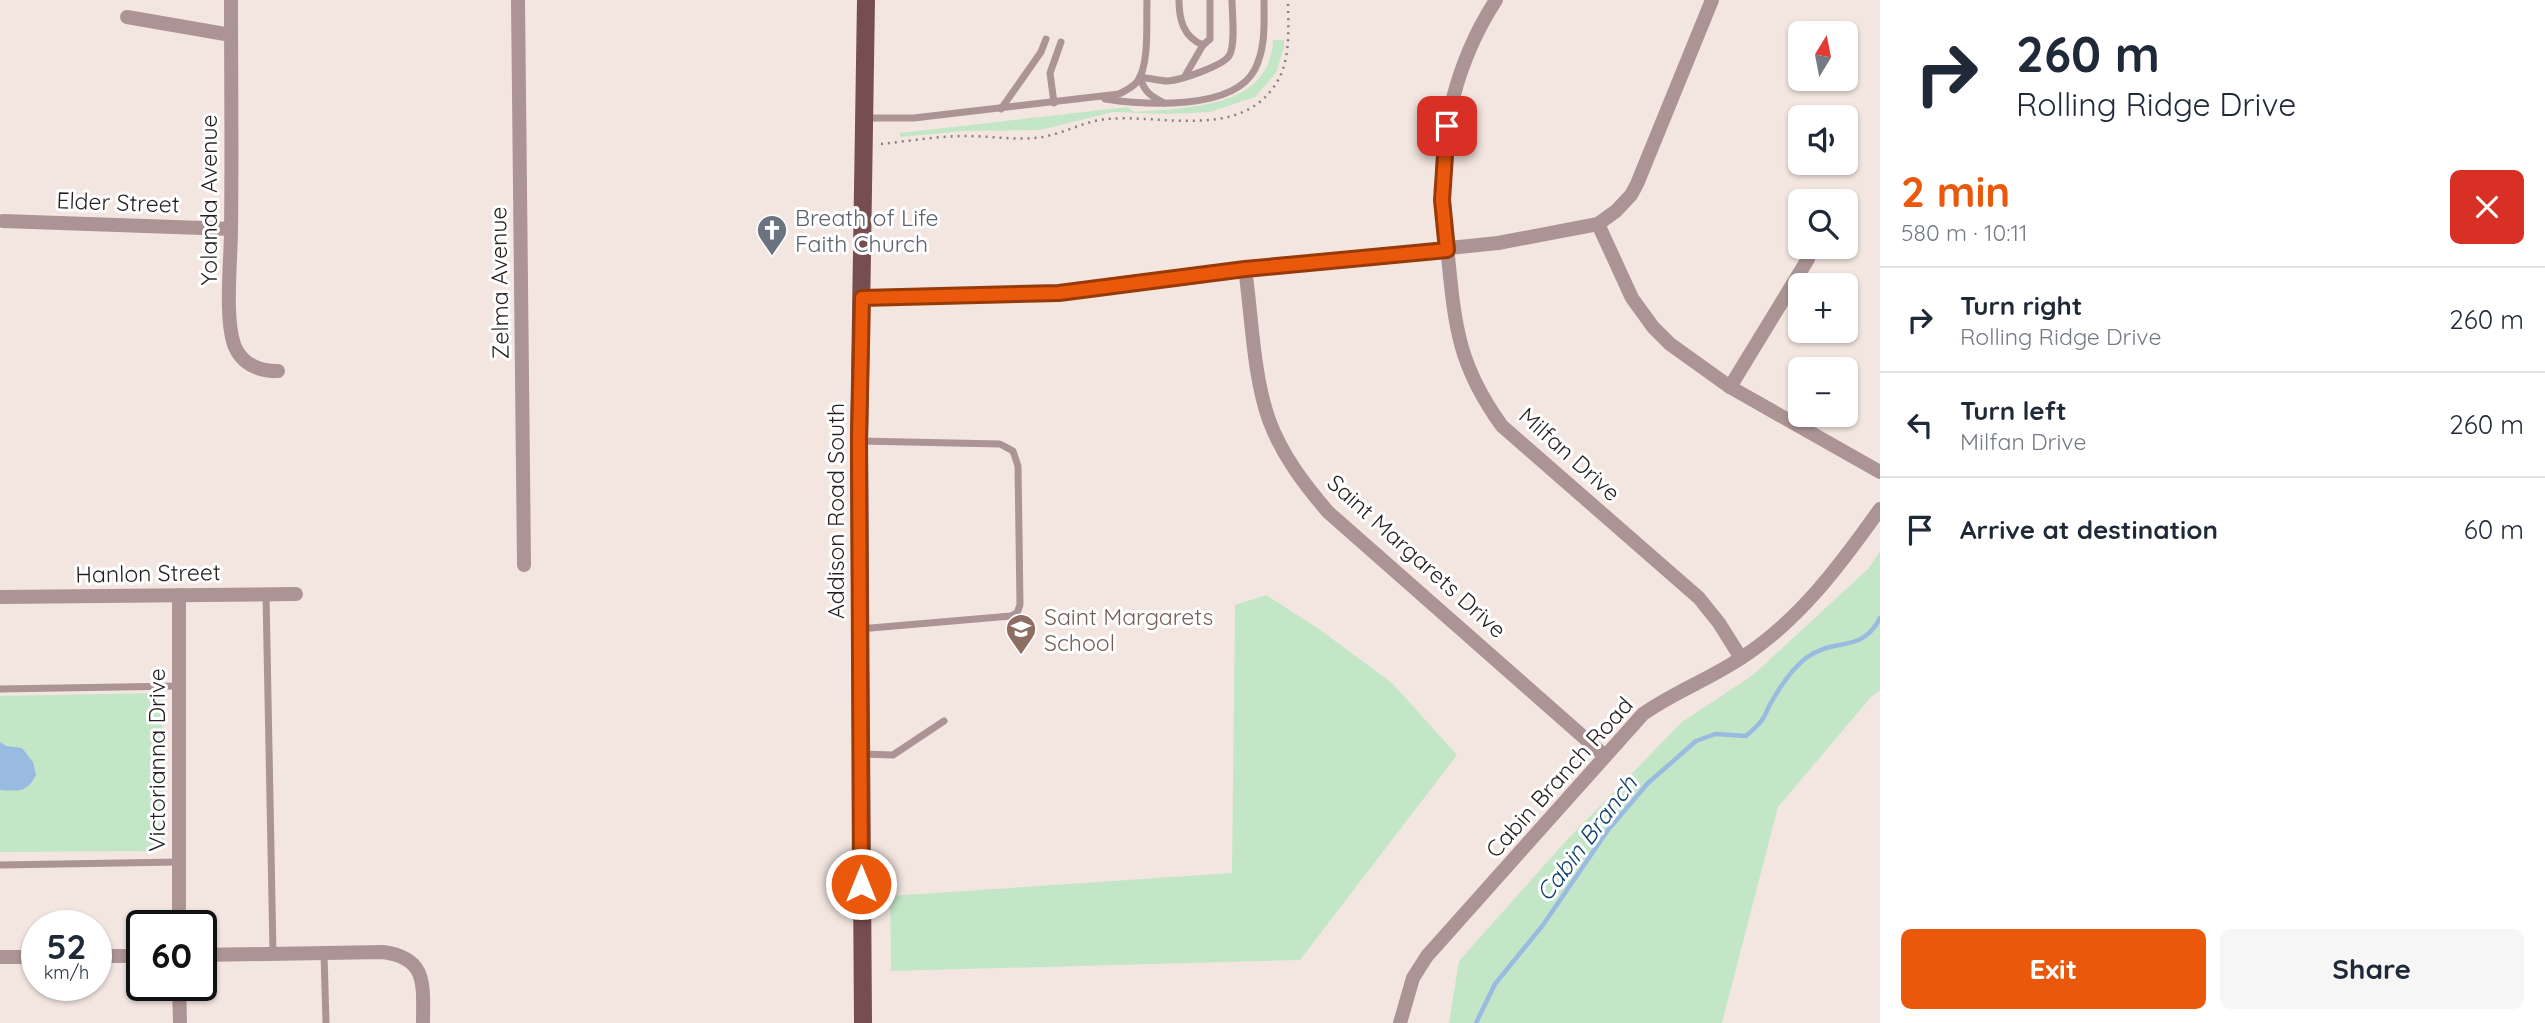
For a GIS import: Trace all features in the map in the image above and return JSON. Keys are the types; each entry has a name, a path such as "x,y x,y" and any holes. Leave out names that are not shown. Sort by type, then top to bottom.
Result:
{"main road":[{"name":"Addison Road South","path":"863,1023 859,441 866,0"}],"street":[{"name":"Yolanda Avenue","path":"231,0 233,338 240,355 252,366 265,371 278,371"},
{"name":"Zelma Avenue","path":"518,0 524,565"},
{"name":"Milfan Drive","path":"1496,0 1468,53 1450,108 1444,149 1442,200 1457,334 1475,384 1502,426 1699,598 1720,623 1741,659"},
{"path":"862,298 1059,293 1245,269 1447,250 1528,239 1598,224 1616,211 1637,184 1712,0"},
{"path":"127,17 230,35"},
{"name":"Elder Street","path":"3,220 231,229"},
{"path":"1598,224 1632,298 1653,327 1670,344 1730,387 1880,472"},
{"path":"1730,387 1808,259"},
{"name":"Saint Margarets Drive","path":"1245,269 1258,367 1269,419 1287,458 1303,482 1328,512 1605,756"},
{"name":"Cabin Branch Road","path":"1400,1023 1413,978 1427,956 1643,714 1741,659 1769,638 1835,574 1880,509"},
{"name":"Hanlon Street","path":"0,597 296,594"},
{"name":"Victorianna Drive","path":"179,595 179,910"},
{"path":"217,955 401,954 413,963 420,974 423,1023"},
{"path":"0,957 21,957"},
{"path":"179,1001 180,1023"}],"lane":[{"path":"865,118 914,118 1119,94 1135,85 1140,77 1145,49 1147,0"},
{"path":"1179,0 1179,20 1196,42 1203,45"},
{"path":"1185,77 1203,45 1210,39 1210,0"},
{"path":"1140,77 1165,81 1185,77 1222,63 1230,54 1232,0"},
{"path":"1097,98 1140,104 1165,103 1193,101 1231,91 1249,78 1255,69 1263,45 1264,0"},
{"path":"1000,109 1041,52 1046,39"},
{"path":"1054,103 1050,73 1062,42"},
{"path":"1140,77 1144,89 1165,103"},
{"path":"859,441 1006,445 1013,451 1018,466 1020,559 1020,605 1017,613 1011,616 859,629"},
{"path":"266,594 272,953"},
{"path":"0,689 179,686"},
{"path":"860,754 892,755 944,721"},
{"path":"0,865 179,862"},
{"path":"324,953 326,1023"}],"green space":[{"path":"1273,40 1284,40 1276,73 1255,97 1210,112 1169,114 1113,112 1041,130 964,131 900,137 900,133 1127,107 1135,112 1178,108 1222,100 1241,92 1257,80 1268,63"},
{"path":"1880,551 1880,690 1871,697 1778,807 1722,1023 1449,1023 1459,961 1566,841 1682,722 1753,675 1869,568"},
{"path":"1266,595 1319,629 1392,683 1457,755 1300,960 891,971 890,896 1232,873 1235,605"},
{"path":"155,693 162,698 164,845 157,851 0,852 0,696"}],"water":[{"path":"0,742 6,746 22,748 33,762 36,775 25,788 0,790"}],"waterway":[{"name":"Cabin Branch","path":"1476,1023 1495,984 1543,925 1608,830 1648,783 1696,741 1715,734 1746,736 1765,716 1783,683 1801,662 1816,652 1865,636 1880,618"}],"place":[{"name":"Breath of Life Faith Church","path":"772,257"},
{"name":"Saint Margarets School","path":"1021,656"}],"route":[{"path":"861,884 859,441 862,298 1059,293 1245,269 1447,250 1442,200 1447,126"}]}
